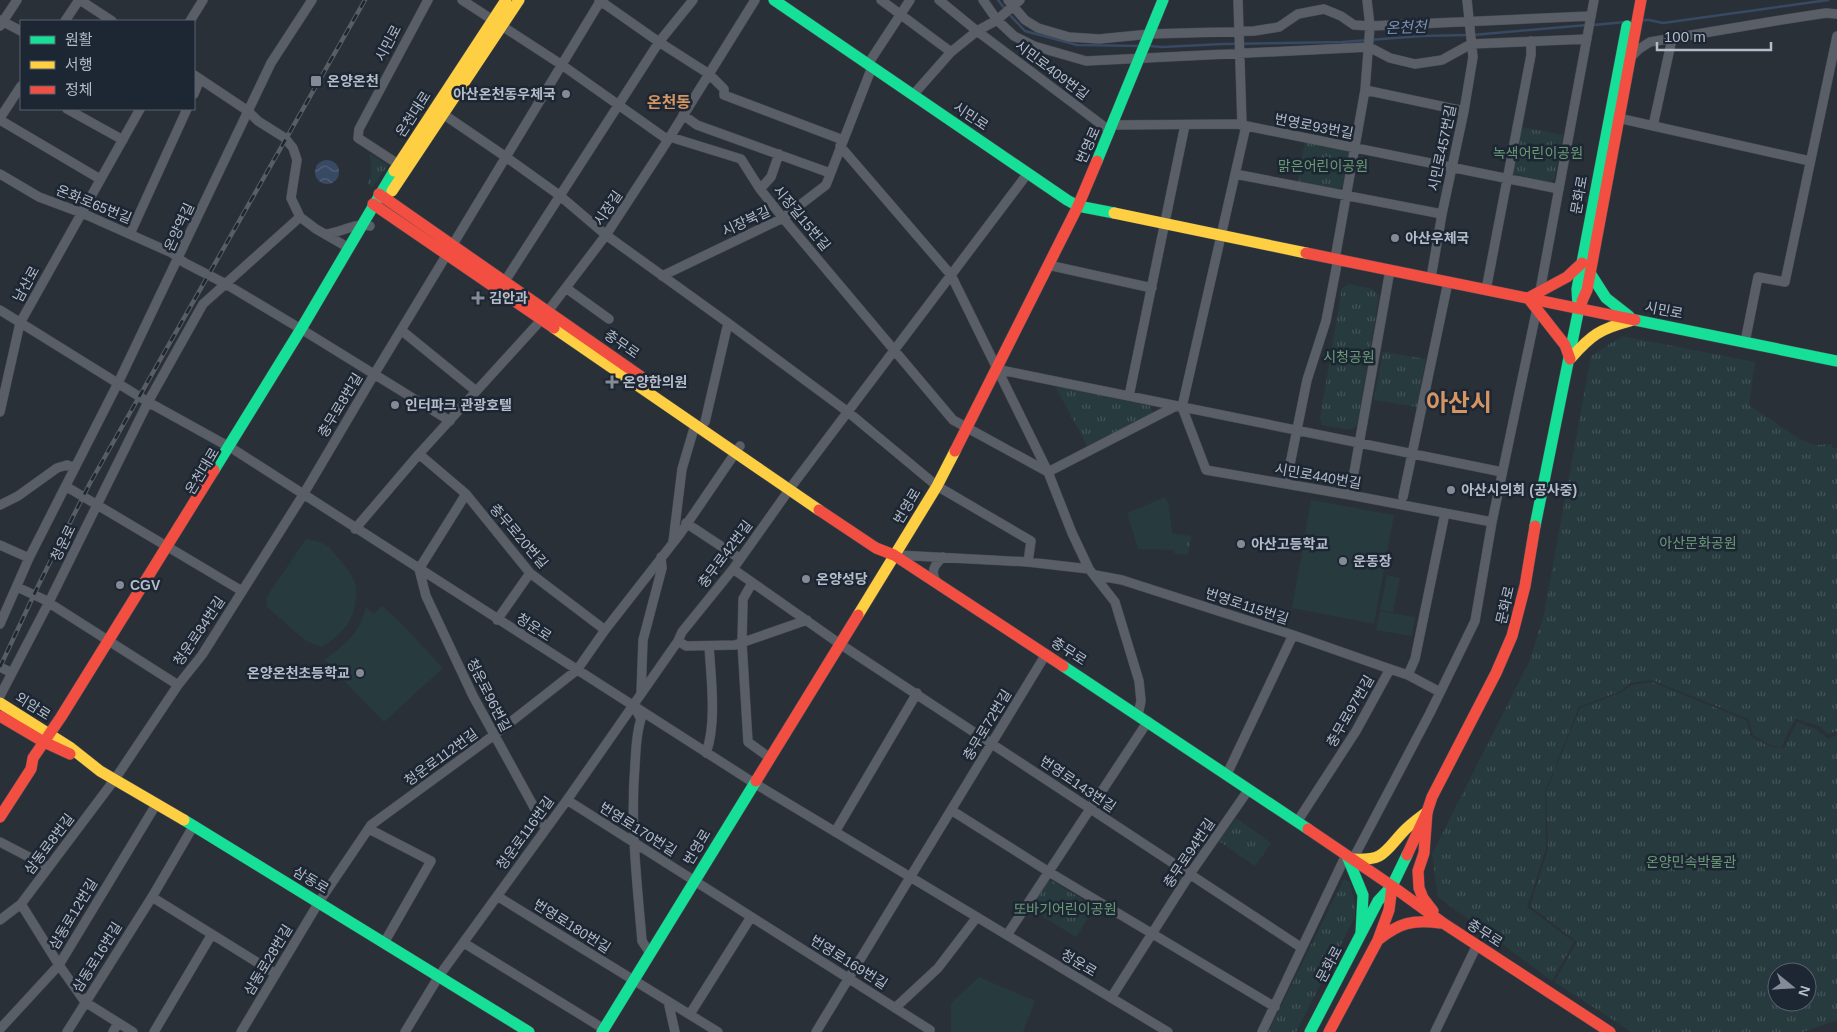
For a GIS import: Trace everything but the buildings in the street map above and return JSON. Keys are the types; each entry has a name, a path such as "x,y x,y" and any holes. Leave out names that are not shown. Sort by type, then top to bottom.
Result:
{"main road":[{"name":"온천대로","path":"0,817 31,769 41,762 51,740 380,202 443,114 497,23 506,0"},
{"name":"온천대로","path":"380,202 398,164 497,23 518,0"},
{"name":"시민로","path":"774,0 1028,174 1078,206 1837,361"},
{"name":"번영로","path":"603,1030 937,486 1078,206 1112,128 1163,0"},
{"path":"1632,0 1633,35"},
{"path":"1633,14 1640,0"},
{"name":"문화로","path":"1310,1032 1378,901 1392,886 1427,812 1432,797 1496,673 1512,636 1525,586 1540,498 1579,308 1587,290 1633,35"},
{"name":"문화로","path":"1579,308 1577,289 1582,263 1633,35"},
{"name":"충무로","path":"380,202 791,487 881,540 894,554 1148,721 1350,857 1443,923 1610,1032"},
{"name":"온천대로","path":"303,330 349,248 366,225"},
{"name":"충무로","path":"450,249 505,281 545,315 617,359 700,424"},
{"path":"1582,263 1567,277 1528,298 1565,345 1570,359 1589,337 1605,327 1635,320"},
{"path":"1590,273 1598,292 1612,305 1635,320"},
{"name":"외암로","path":"0,703 51,740"},
{"name":"외암로","path":"0,716 51,740"},
{"name":"삼동로","path":"51,740 68,753 77,755 158,803 529,1032"},
{"path":"1350,857 1367,861 1378,859 1389,851 1404,832 1427,812"},
{"path":"1427,812 1424,853 1418,871 1419,888 1423,898 1443,923"},
{"path":"1350,857 1362,896 1362,933"},
{"name":"문화로","path":"1329,1032 1378,940 1389,910 1392,886"},
{"path":"1378,940 1391,929 1402,924 1424,920 1443,923"}],"street":[{"path":"17,0 1,22 20,31"},
{"path":"66,20 79,0 110,20"},
{"path":"191,20 203,0"},
{"name":"온양역길","path":"0,624 30,558 118,383 280,47 312,0"},
{"name":"시민로","path":"398,164 358,138 359,129 428,0"},
{"path":"462,0 562,65"},
{"path":"600,0 659,42 709,74 724,89 724,95 842,143 951,275 1048,472 1072,533 1092,572 1115,602 1139,681 1141,701 1138,715"},
{"name":"충무로8번길","path":"303,495 600,0"},
{"path":"505,281 659,42 693,0"},
{"name":"시장길","path":"545,315 606,235 669,139 755,0"},
{"path":"882,0 951,52"},
{"name":"시장북길","path":"662,276 783,218 826,185 870,65 910,0"},
{"name":"시민로409번길","path":"939,0 977,31 1112,128"},
{"path":"983,0 997,20 1014,36 1034,46 1086,61 1369,47 1390,58 1415,64 1442,60 1472,44 1587,39"},
{"path":"913,95 951,52 977,31 997,20 1011,3 1020,0"},
{"path":"1048,472 1179,406 1221,235 1244,126 1238,32 1238,0"},
{"path":"1286,484 1307,380 1326,321 1345,196 1365,90 1370,26 1367,0"},
{"name":"시민로457번길","path":"1431,278 1473,57 1467,0"},
{"path":"1540,291 1594,0"},
{"path":"1011,3 1025,20 1038,28 1069,37 1099,39 1150,34 1238,32 1279,27 1298,14 1324,9 1341,16 1354,25 1370,26 1592,16"},
{"path":"1629,59 1650,42 1826,13 1836,15"},
{"path":"1633,35 1650,42"},
{"path":"1744,342 1758,277 1785,282 1837,36"},
{"path":"1653,126 1672,39"},
{"path":"1486,290 1531,55 1531,41"},
{"name":"시장길15번길","path":"562,65 617,106 669,139 741,159 760,189 783,218 953,420 967,428"},
{"path":"197,77 285,138 293,148 297,160 291,198 300,217 349,248"},
{"path":"20,88 0,119 100,178"},
{"path":"1365,90 1464,111"},
{"path":"69,110 123,140"},
{"name":"남산로","path":"0,412 20,322 139,110"},
{"path":"130,234 188,110"},
{"name":"온천대로","path":"443,114 506,156 559,195 606,235 848,412 937,486"},
{"path":"683,115 697,124 830,173"},
{"path":"1618,118 1810,161"},
{"path":"1130,396 1185,125"},
{"name":"번영로93번길","path":"1112,128 1185,125 1244,126 1559,188"},
{"path":"760,189 770,177 779,154"},
{"name":"온화로65번길","path":"0,174 39,197 82,213 172,253 179,258"},
{"name":"충무로42번길","path":"633,706 678,641 682,632 733,569 791,487 1028,174"},
{"path":"1235,174 1442,214"},
{"path":"148,402 203,304 224,283 300,217"},
{"path":"325,234 334,234 366,225"},
{"path":"179,258 375,373 450,421"},
{"path":"1048,265 1152,288"},
{"path":"1350,495 1390,270"},
{"path":"1403,497 1448,282"},
{"path":"566,288 609,319"},
{"path":"1262,1032 1302,948 1440,692 1475,621 1492,522 1537,308"},
{"name":"청운로","path":"0,310 148,402 230,448 754,784 1168,1032"},
{"path":"355,529 419,454 545,315"},
{"path":"673,542 682,468 700,424 728,323"},
{"path":"401,330 476,391"},
{"path":"996,369 1502,472"},
{"name":"청운로","path":"0,696 48,604 148,402"},
{"name":"시민로440번길","path":"1179,406 1206,470 1492,522"},
{"path":"967,428 1048,472"},
{"name":"청운로112번길","path":"319,902 371,826 494,735 577,670 605,630 673,542 737,449"},
{"name":"충무로20번길","path":"419,454 466,494 530,572 605,630"},
{"path":"0,505 18,496 57,468 67,465 75,468"},
{"name":"번영로","path":"937,486 1032,541 1028,562"},
{"path":"67,487 242,591"},
{"path":"419,570 466,494"},
{"name":"청운로84번길","path":"115,779 178,685 202,655 303,495"},
{"path":"1408,675 1415,659 1445,513"},
{"path":"686,523 739,558"},
{"path":"0,545 30,558"},
{"name":"번영로115번길","path":"894,554 1028,562 1092,572 1293,635 1390,669"},
{"path":"939,584 934,578 933,570 944,557"},
{"path":"641,694 643,640 662,568 661,558"},
{"path":"733,569 840,644"},
{"name":"청운로96번길","path":"419,570 426,596 433,612 494,735 546,829"},
{"path":"498,620 530,572"},
{"path":"752,583 743,599 742,643 748,742 770,758"},
{"path":"17,587 43,599 48,604 178,685"},
{"path":"678,641 686,646 742,643 807,620"},
{"path":"1227,774 1293,635"},
{"name":"번영로143번길","path":"840,644 1302,948"},
{"path":"706,753 709,744 712,700 709,646"},
{"name":"충무로72번길","path":"816,1032 1046,654"},
{"path":"0,667 12,673"},
{"name":"충무로97번길","path":"1297,822 1356,731 1390,669 1408,675 1440,692"},
{"path":"835,832 917,693"},
{"path":"633,706 641,719 637,732 632,794 633,842 642,941 650,953"},
{"name":"청운로116번길","path":"405,1032 439,976 633,706"},
{"path":"1007,935 1148,721"},
{"name":"삼동로8번길","path":"0,920 21,904 115,779"},
{"name":"충무로94번길","path":"1111,998 1190,874 1249,789"},
{"name":"번영로170번길","path":"567,800 694,880"},
{"name":"삼동로12번길","path":"0,1029 58,965 158,803"},
{"path":"951,810 1049,872 1274,1007"},
{"name":"삼동로16번길","path":"67,1032 152,897 194,825"},
{"path":"369,829 431,861 384,943"},
{"path":"0,842 48,867"},
{"name":"번영로169번길","path":"694,880 930,1030 929,1032"},
{"name":"번영로180번길","path":"497,896 718,1032"},
{"path":"152,897 276,974"},
{"name":"삼동로28번길","path":"241,1032 319,902"},
{"path":"21,904 58,965 85,1002 133,1032"},
{"path":"690,1014 752,917"},
{"path":"895,1008 938,968 977,917"},
{"path":"154,1032 212,934"},
{"name":"번영로","path":"464,943 603,1030"},
{"path":"1435,1032 1476,945"},
{"path":"668,1001 675,1032"},
{"path":"113,1032 118,1023"}],"green space":[{"name":"녹색어린이공원","path":"1521,127 1563,135 1554,179 1551,182 1512,172"},
{"name":"맑은어린이공원","path":"1305,141 1345,149 1349,153 1342,187 1337,190 1297,183"},
{"path":"370,154 388,165 372,188 368,184 371,172"},
{"name":"시청공원","path":"1349,284 1373,289 1379,296 1357,425 1351,430 1322,425 1320,418 1342,288"},
{"name":"아산문화공원","path":"1622,336 1755,362 1749,405 1801,440 1816,445 1832,444 1832,448 1837,448 1837,731 1828,734 1819,726 1793,718 1794,722 1782,747 1770,745 1753,735 1748,719 1652,680 1630,683 1621,691 1579,707 1545,792 1546,849 1527,907 1574,942 1552,981 1438,897 1432,854 1530,660 1544,614 1591,356"},
{"path":"1383,352 1426,359 1417,407 1374,400"},
{"path":"1055,386 1150,406 1153,414 1088,447"},
{"path":"1165,497 1169,505 1172,533 1177,534 1175,550 1138,549 1127,513"},
{"name":"운동장","path":"1311,500 1394,515 1374,624 1292,608"},
{"path":"1177,534 1191,536 1188,555 1174,553"},
{"path":"306,539 318,541 329,548 349,571 356,586 354,612 351,619 342,632 322,647 306,641 267,607 266,598"},
{"path":"1387,575 1400,578 1393,612 1380,610"},
{"path":"382,606 398,620 443,668 384,722 324,660 351,638 360,624 366,607 374,614"},
{"path":"1380,611 1415,617 1412,636 1376,630"},
{"name":"온양민속박물관","path":"1652,682 1746,720 1751,736 1769,746 1784,748 1797,722 1816,729 1828,739 1837,735 1837,1020 1803,1032 1632,1032 1554,982 1577,942 1530,906 1548,849 1546,792 1580,708 1621,693 1631,685"},
{"path":"1236,818 1271,843 1255,866 1219,841"},
{"path":"1344,879 1350,882 1355,904 1355,917 1296,1032 1268,1032"},
{"name":"또바기어린이공원","path":"1048,881 1052,881 1095,907 1076,937 1030,908"},
{"path":"979,977 1035,1001 1023,1032 951,1032 951,1003"}],"water":[{"path":"327,160 336,163 339,172 336,181 327,184 318,181 315,172 318,163"}],"waterway":[{"name":"온천천","path":"998,0 1005,9"},
{"name":"온천천","path":"1642,20 1663,23 1828,0"},
{"name":"온천천","path":"1008,13 1025,31 1077,45 1141,46"},
{"name":"온천천","path":"1593,25 1625,22"},
{"name":"온천천","path":"1473,35 1587,25"},
{"name":"온천천","path":"1149,46 1342,42 1422,36 1468,35"}],"railway":[{"path":"0,667 90,483 365,0"}],"traffic: fast":[{"path":"774,0 1067,200 1078,206 1114,213"},
{"path":"1097,161 1163,0"},
{"path":"1578,306 1577,289 1627,26"},
{"path":"214,470 301,329 394,171"},
{"path":"1590,273 1606,298 1629,316"},
{"path":"1535,526 1579,308 1582,301"},
{"path":"1635,320 1837,361"},
{"path":"1063,666 1308,829"},
{"path":"602,1032 756,781"},
{"path":"184,820 529,1032"},
{"path":"1310,1032 1378,901 1392,886 1407,855"},
{"path":"1347,856 1363,895 1361,933"}],"traffic: slow":[{"path":"394,171 506,0"},
{"path":"392,191 519,0"},
{"path":"1114,213 1306,253"},
{"path":"1571,358 1584,344 1603,330 1630,321"},
{"path":"554,328 819,510"},
{"path":"858,615 937,486 955,451"},
{"path":"0,703 71,748 100,771 184,820"},
{"path":"1353,859 1371,859 1382,854 1408,827 1427,812"}],"traffic: jam":[{"path":"1582,301 1587,290 1641,0"},
{"path":"955,451 1078,206 1097,161"},
{"path":"379,194 653,385"},
{"path":"373,204 554,328"},
{"path":"1306,253 1635,320"},
{"path":"1570,359 1565,345 1528,298 1567,277 1582,263"},
{"path":"0,817 31,769 33,758 61,717 214,470"},
{"path":"819,510 876,548 894,555 1063,666"},
{"path":"1407,855 1432,797 1496,673 1512,636 1525,586 1535,526"},
{"path":"756,781 858,615"},
{"path":"0,716 44,742 70,754"},
{"path":"1427,812 1424,853 1418,871 1419,888 1423,898 1433,911"},
{"path":"1308,829 1443,923 1610,1032"},
{"path":"1329,1032 1378,940 1389,910 1392,886"},
{"path":"1378,940 1400,926 1414,922 1440,923"}],"place":[{"name":"온양온천","path":"316,81"},
{"name":"아산온천동우체국","path":"566,94"},
{"name":"아산우체국","path":"1395,238"},
{"name":"김안과","path":"478,298"},
{"name":"온양한의원","path":"612,382"},
{"name":"인터파크 관광호텔","path":"395,405"},
{"name":"아산시의회 (공사중)","path":"1451,490"},
{"name":"아산고등학교","path":"1241,544"},
{"name":"운동장","path":"1343,561"},
{"name":"온양성당","path":"806,579"},
{"name":"CGV","path":"120,585"},
{"name":"온양온천초등학교","path":"360,673"}],"district":[{"name":"온천동","path":"669,102"},
{"name":"아산시","path":"1459,402"}]}
